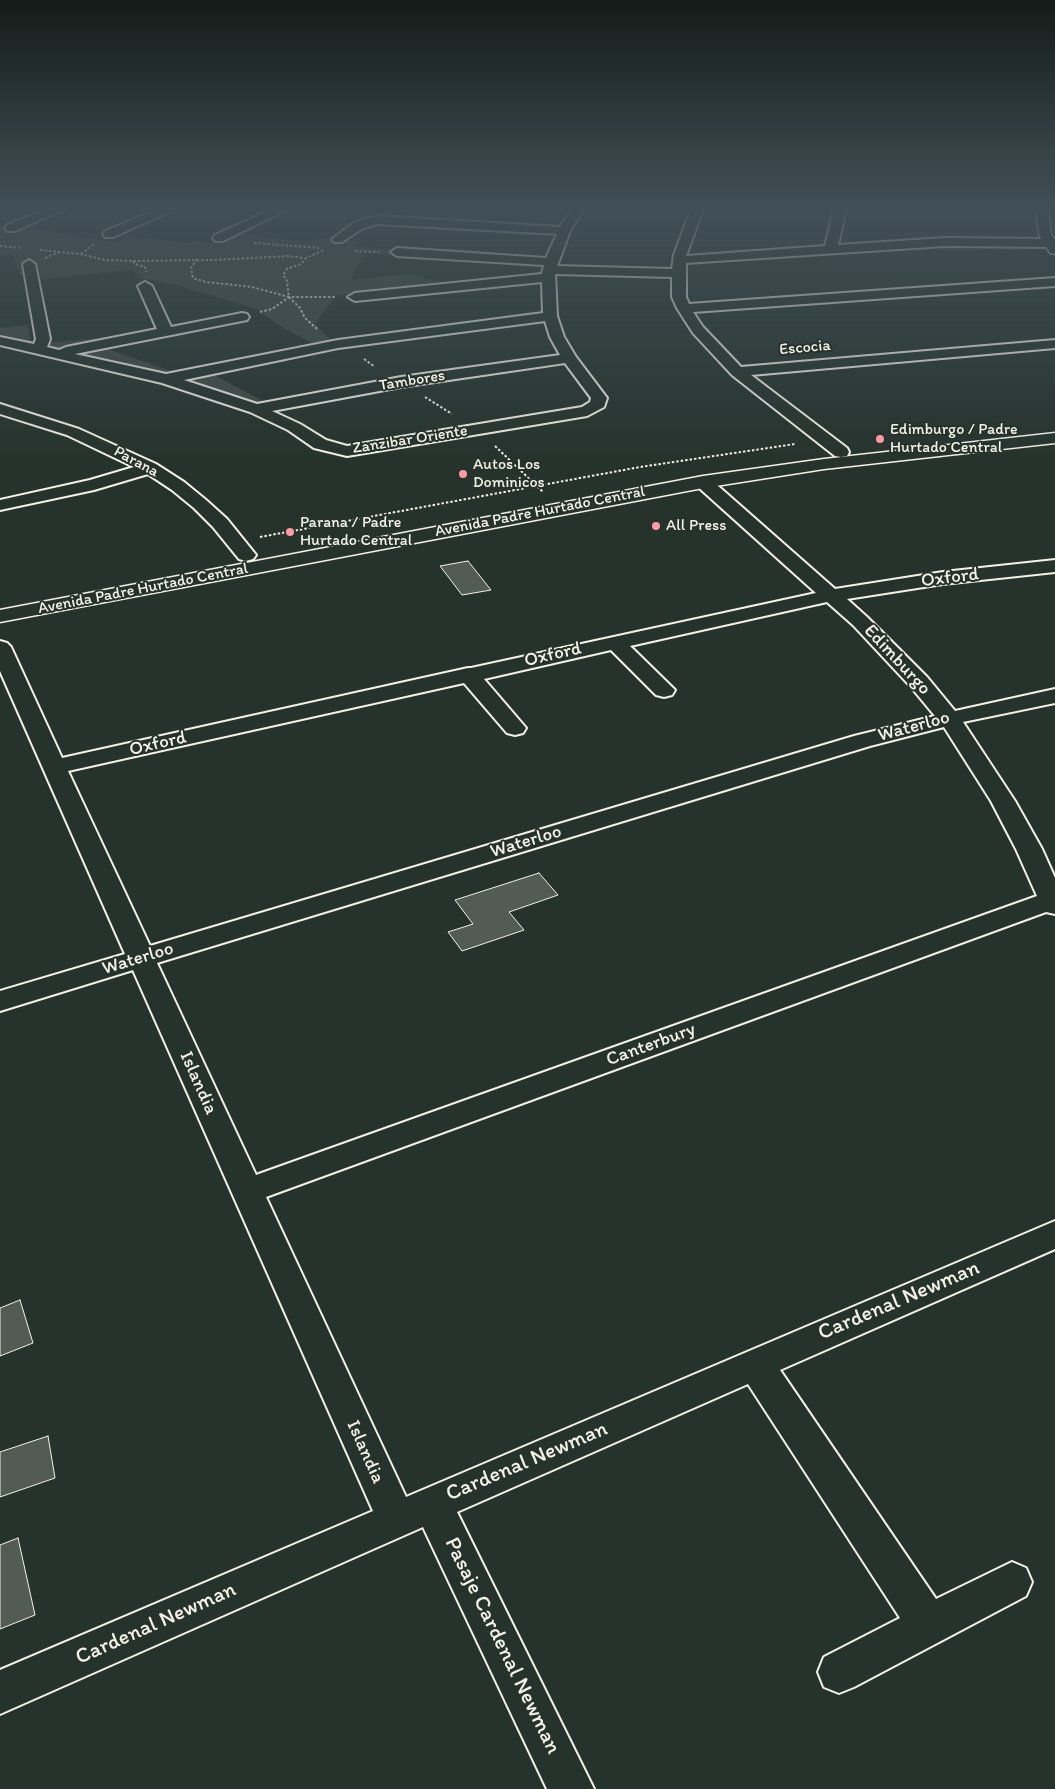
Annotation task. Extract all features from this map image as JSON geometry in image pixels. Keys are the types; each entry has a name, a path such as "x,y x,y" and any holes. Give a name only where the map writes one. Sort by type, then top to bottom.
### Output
{"main road":[{"name":"Avenida Padre Hurtado Central","path":"0,603 244,552 664,476 841,452 1055,428"},
{"name":"Avenida Padre Hurtado Central","path":"0,616 702,482 824,464 1055,438"}],"street":[{"path":"34,292 43,339 39,349"},
{"path":"148,292 165,330"},
{"path":"355,297 388,292"},
{"name":"Zanzibar Oriente","path":"0,341 166,379 256,409 294,427 320,444 334,449 360,450 587,411 598,404 599,398 569,358 557,337 550,316 550,292"},
{"path":"679,292 684,308 698,330 737,372 841,452"},
{"path":"684,308 905,292"},
{"path":"166,379 338,344 550,316"},
{"path":"57,353 165,330 242,317"},
{"name":"Escocia","path":"737,372 1055,344"},
{"name":"Tambores","path":"256,409 401,382 569,358"},
{"path":"0,422 8,411"},
{"name":"Parana","path":"8,411 91,440 150,468 178,486 200,504 220,523 244,552"},
{"path":"0,505 94,485 150,468"},
{"name":"Edimburgo","path":"702,482 832,595 888,649 950,718 1003,801 1054,902"},
{"name":"Oxford","path":"55,767 468,674 832,595 943,578 1055,566"},
{"path":"614,642 664,690"},
{"name":"Islandia","path":"0,647 247,1192 414,1511"},
{"path":"468,674 515,728"},
{"name":"Waterloo","path":"0,1001 862,741 950,718 1055,696"},
{"name":"Canterbury","path":"247,1192 1054,902"},
{"name":"Cardenal Newman","path":"0,1692 1055,1234"},
{"path":"754,1364 930,1626"},
{"name":"Pasaje Cardenal Newman","path":"414,1511 571,1789"},
{"path":"839,1672 1012,1582"}],"path":[{"path":"272,292 289,297 355,297"},
{"path":"288,292 289,297 315,328 338,344"},
{"path":"242,317 272,309 289,297"},
{"path":"244,552 262,546 257,538 691,458 826,441"}],"shaded area":[{"path":"201,292 361,292 335,296 315,324 331,340 314,344 283,328 255,308"},
{"path":"27,325 32,345 0,338 0,328"},
{"path":"141,334 55,351 48,348 47,343"},
{"path":"102,347 174,372 169,374 77,353"},
{"path":"210,373 267,403 260,404 186,378"},
{"path":"662,482 664,484 0,611 0,608"}],"building":[{"path":"468,561 491,590 462,595 440,566"},
{"path":"539,873 558,895 509,912 524,930 462,951 448,932 473,924 455,900"},
{"path":"20,1300 33,1343 0,1356 0,1308"},
{"path":"48,1436 55,1478 0,1497 0,1452"},
{"path":"18,1538 35,1615 0,1629 0,1545"}],"place":[{"name":"Edimburgo / Padre Hurtado Central","path":"880,439"},
{"name":"Autos Los Dominicos","path":"463,474"},
{"name":"All Press","path":"656,526"},
{"name":"Parana / Padre Hurtado Central","path":"290,532"}]}
